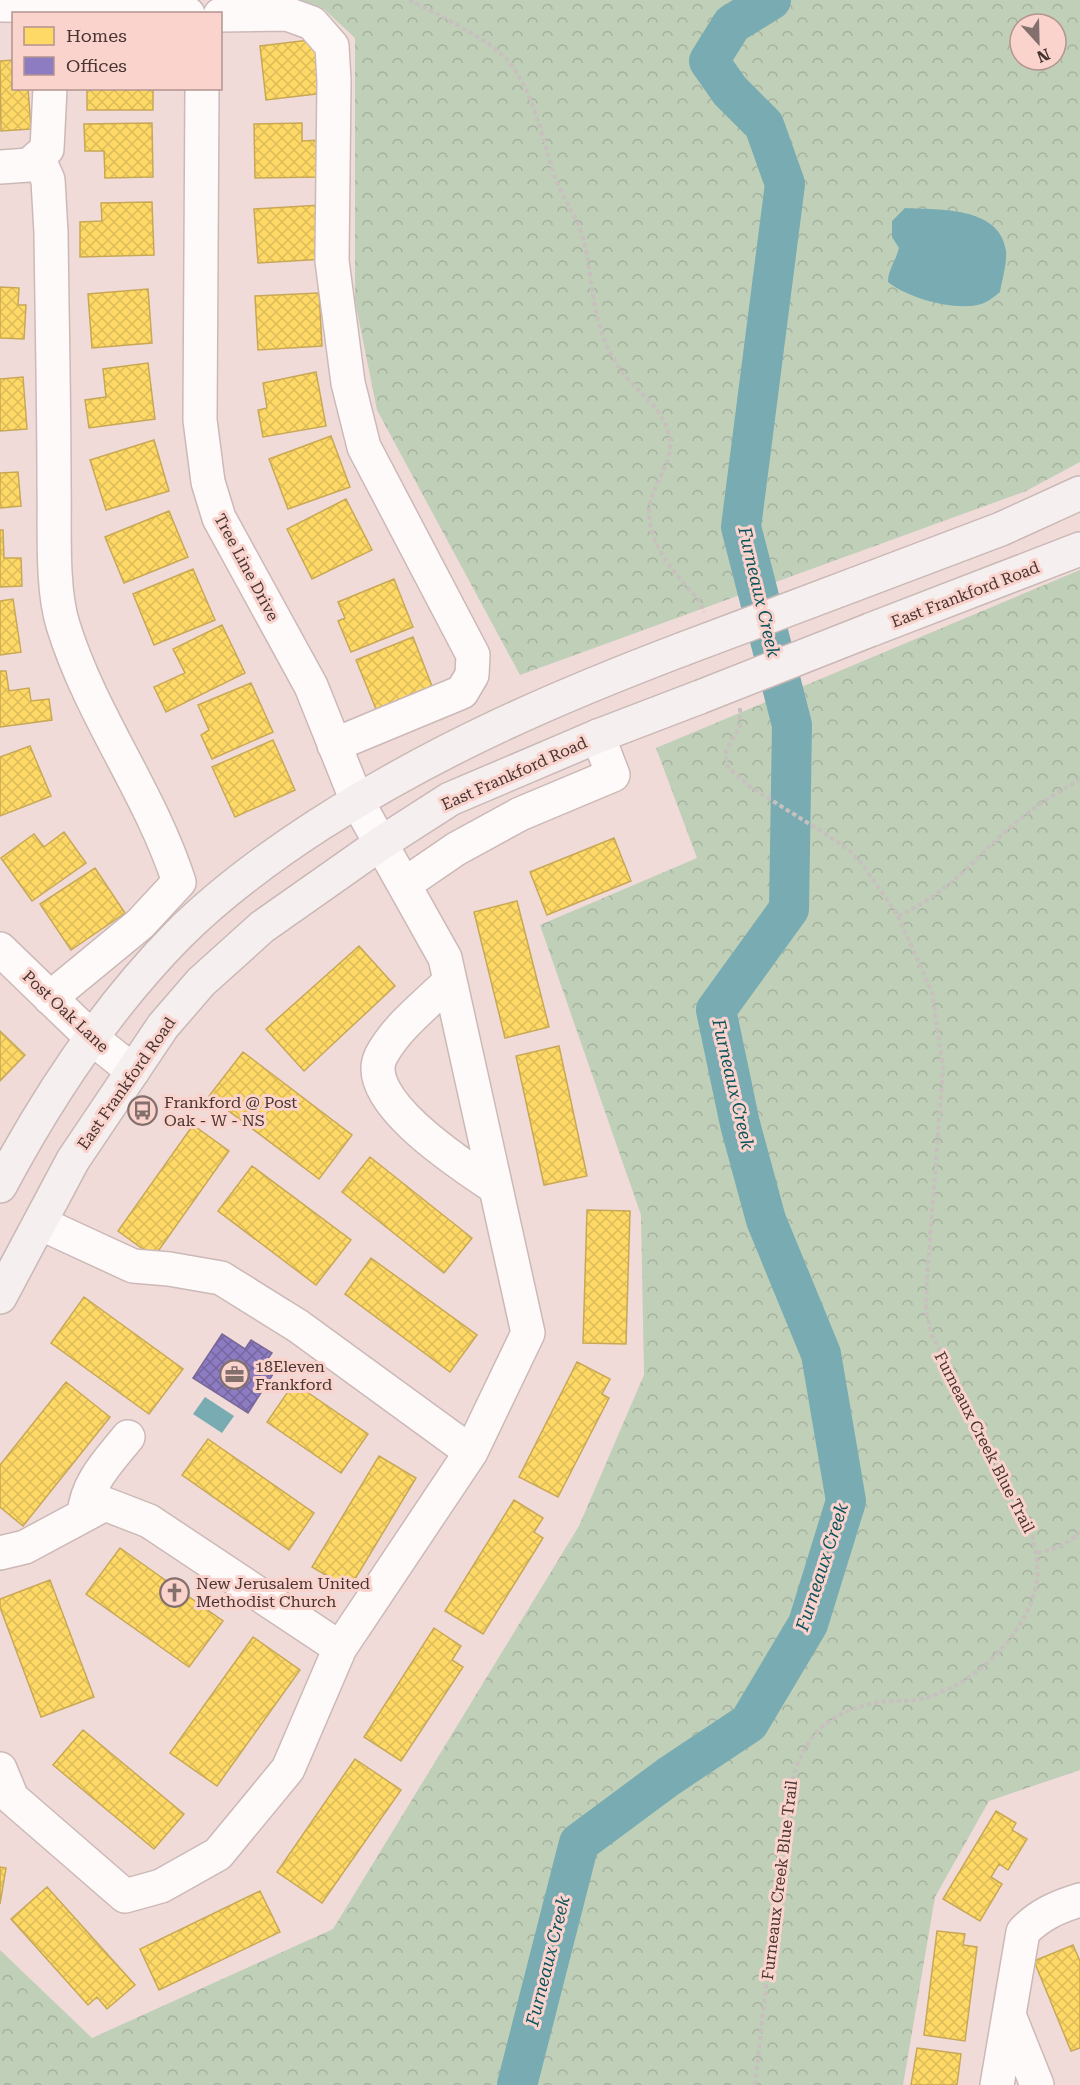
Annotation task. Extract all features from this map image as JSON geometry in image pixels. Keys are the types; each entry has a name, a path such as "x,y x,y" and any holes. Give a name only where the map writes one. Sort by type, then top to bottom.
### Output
{"main road":[{"path":"0,1186 36,1119 121,999 178,935 254,867 357,801 430,758 513,717 683,649 1001,529 1080,493"},
{"name":"East Frankford Road","path":"0,1297 42,1224 73,1160 163,1026 201,982 262,927 380,844 450,799 598,736 1080,549"}],"street":[{"path":"0,5 51,9 168,7 182,12"},
{"path":"222,15 287,14 312,23 332,46 334,81 332,261 348,383 364,447 473,656 472,675 462,692 334,745"},
{"path":"0,167 29,165 39,159 46,149 50,90"},
{"name":"Tree Line Drive","path":"0,1769 12,1798 125,1896 161,1886 218,1854 288,1770 340,1648 471,1452 528,1333 445,958 357,801 311,686 219,518 208,482 200,420 202,90"},
{"path":"39,159 48,180 51,234 55,564 62,624 95,705 150,806 167,845 179,882 140,924 50,998"},
{"path":"405,884 456,849 520,814 613,775 598,736"},
{"name":"Post Oak Lane","path":"0,949 93,1039 133,1071"},
{"path":"450,981 393,1038 380,1058 379,1082 397,1111 459,1163 496,1188"},
{"path":"42,1224 133,1266 169,1269 221,1278 298,1326 471,1452"},
{"path":"84,1514 85,1497 91,1485 128,1437"},
{"path":"0,1553 25,1547 105,1504 149,1521 340,1648"},
{"path":"997,2085 1023,1932 1034,1921 1053,1909 1080,1900"},
{"path":"1009,2014 1037,2085"}],"path":[{"path":"409,0 482,41 508,60 525,88 543,131 553,172 577,219 595,311 604,340 626,377 657,408 669,433 669,460 650,503 650,527 659,550 700,602 708,622"},
{"name":"Furneaux Creek Blue Trail","path":"740,705 740,726 726,751 727,766 749,786 849,850 863,865 898,916 932,992 943,1068 926,1310 931,1333 1031,1529 1037,1553 1036,1585 1028,1610 1017,1632 982,1666 951,1689 919,1700 889,1701 857,1707 830,1720 808,1744 794,1767 787,1800 754,2085"},
{"path":"898,916 926,903 957,880 1018,820 1041,802 1080,779"},
{"path":"1037,1553 1071,1542 1080,1532"}],"green space":[{"path":"259,0 1080,0 1080,462 1026,491 520,675 377,410 355,301 355,38 324,9"},
{"path":"1080,570 1080,1770 989,1801 935,1897 903,2085 0,2085 0,1950 92,2038 333,1929 579,1526 644,1375 641,1215 540,925 697,858 656,748"}],"water":[{"path":"905,208 966,213 992,226 1001,236 1006,251 1000,292 990,300 973,306 948,305 920,298 888,282 889,273 899,248 892,237 892,221"},
{"path":"205,1397 234,1416 222,1433 193,1414"}],"building: Homes":[{"path":"318,39 324,93 266,100 260,46"},
{"path":"12,60 12,90 28,90 31,129 1,131 0,61"},
{"path":"87,90 153,90 153,110 87,110"},
{"path":"152,123 153,177 105,178 104,151 85,151 84,124"},
{"path":"302,123 302,141 321,140 322,177 255,178 254,124"},
{"path":"152,202 154,255 80,257 80,222 102,221 101,203"},
{"path":"322,205 325,259 258,263 254,209"},
{"path":"0,287 19,288 18,305 26,305 24,339 0,338"},
{"path":"148,289 152,343 92,348 88,294"},
{"path":"319,293 322,346 258,350 255,296"},
{"path":"148,363 155,419 89,428 85,400 106,397 103,369"},
{"path":"316,372 326,426 263,437 258,410 267,408 263,383"},
{"path":"23,377 27,429 0,431 0,379"},
{"path":"331,436 350,487 288,509 269,459"},
{"path":"154,440 169,491 106,510 90,460"},
{"path":"18,472 21,506 0,508 0,473"},
{"path":"346,499 372,550 312,579 287,529"},
{"path":"169,511 188,557 124,583 105,537"},
{"path":"0,530 3,530 4,558 21,558 22,586 0,587"},
{"path":"193,569 215,620 154,645 133,594"},
{"path":"394,579 413,627 351,652 338,621 345,618 338,602"},
{"path":"13,599 21,652 0,655 0,601"},
{"path":"222,625 245,673 166,712 154,687 185,673 173,649"},
{"path":"413,637 432,686 376,709 356,660"},
{"path":"0,671 6,671 9,691 29,688 31,701 49,699 52,720 0,727"},
{"path":"251,683 273,732 212,759 201,735 209,730 198,705"},
{"path":"273,740 295,790 235,817 212,767"},
{"path":"30,746 51,796 0,816 0,757"},
{"path":"64,832 86,863 32,901 1,858 34,834 44,847"},
{"path":"614,838 631,881 547,915 530,872"},
{"path":"95,868 125,913 71,950 40,904"},
{"path":"517,901 549,1027 505,1038 474,912"},
{"path":"359,946 395,986 304,1071 266,1029"},
{"path":"0,1031 25,1055 0,1081"},
{"path":"559,1046 587,1176 544,1185 516,1056"},
{"path":"243,1052 352,1135 319,1179 209,1096"},
{"path":"193,1125 229,1151 154,1257 118,1231"},
{"path":"370,1157 472,1238 444,1273 342,1192"},
{"path":"252,1166 351,1240 316,1285 218,1211"},
{"path":"587,1210 630,1211 626,1344 583,1343"},
{"path":"371,1258 477,1335 450,1372 345,1294"},
{"path":"84,1297 183,1369 149,1414 51,1343"},
{"path":"577,1362 610,1379 602,1394 609,1398 558,1497 519,1477"},
{"path":"66,1382 110,1417 23,1526 0,1507 0,1465"},
{"path":"294,1383 368,1434 341,1473 267,1422"},
{"path":"208,1439 314,1513 289,1550 182,1475"},
{"path":"379,1456 416,1478 349,1589 312,1567"},
{"path":"514,1500 543,1518 534,1532 543,1538 483,1634 445,1611"},
{"path":"120,1548 223,1621 189,1667 86,1594"},
{"path":"50,1580 94,1697 41,1717 0,1607 0,1599"},
{"path":"434,1628 461,1646 452,1660 463,1667 401,1761 364,1737"},
{"path":"253,1637 300,1670 217,1786 170,1753"},
{"path":"83,1730 184,1814 154,1849 53,1765"},
{"path":"355,1759 401,1790 322,1903 277,1872"},
{"path":"996,1811 1016,1823 1012,1830 1027,1839 1008,1870 999,1864 991,1877 1002,1884 980,1921 943,1899"},
{"path":"0,1867 6,1868 0,1904"},
{"path":"47,1887 135,1985 107,2009 97,1997 88,2005 11,1919"},
{"path":"260,1891 280,1932 159,1990 140,1949"},
{"path":"937,1931 965,1934 963,1945 977,1947 965,2041 924,2035"},
{"path":"1073,1945 1080,1961 1080,2048 1071,2051 1034,1961"},
{"path":"917,2048 961,2054 957,2085 911,2085"}],"building: Offices":[{"name":"18Eleven Frankford","path":"222,1334 245,1349 251,1340 272,1353 264,1364 275,1371 248,1413 193,1378"}],"waterway":[{"name":"Furneaux Creek","path":"517,2085 579,1843 668,1777 749,1723 808,1624 846,1501 821,1354 766,1220 740,1124 716,1010 789,909 792,725 741,527 785,184 764,125 730,91 709,61 732,24 771,0"}],"place":[{"name":"Frankford @ Post Oak - W - NS","path":"143,1111"},
{"name":"18Eleven Frankford","path":"234,1375"},
{"name":"New Jerusalem United Methodist Church","path":"175,1592"}]}
